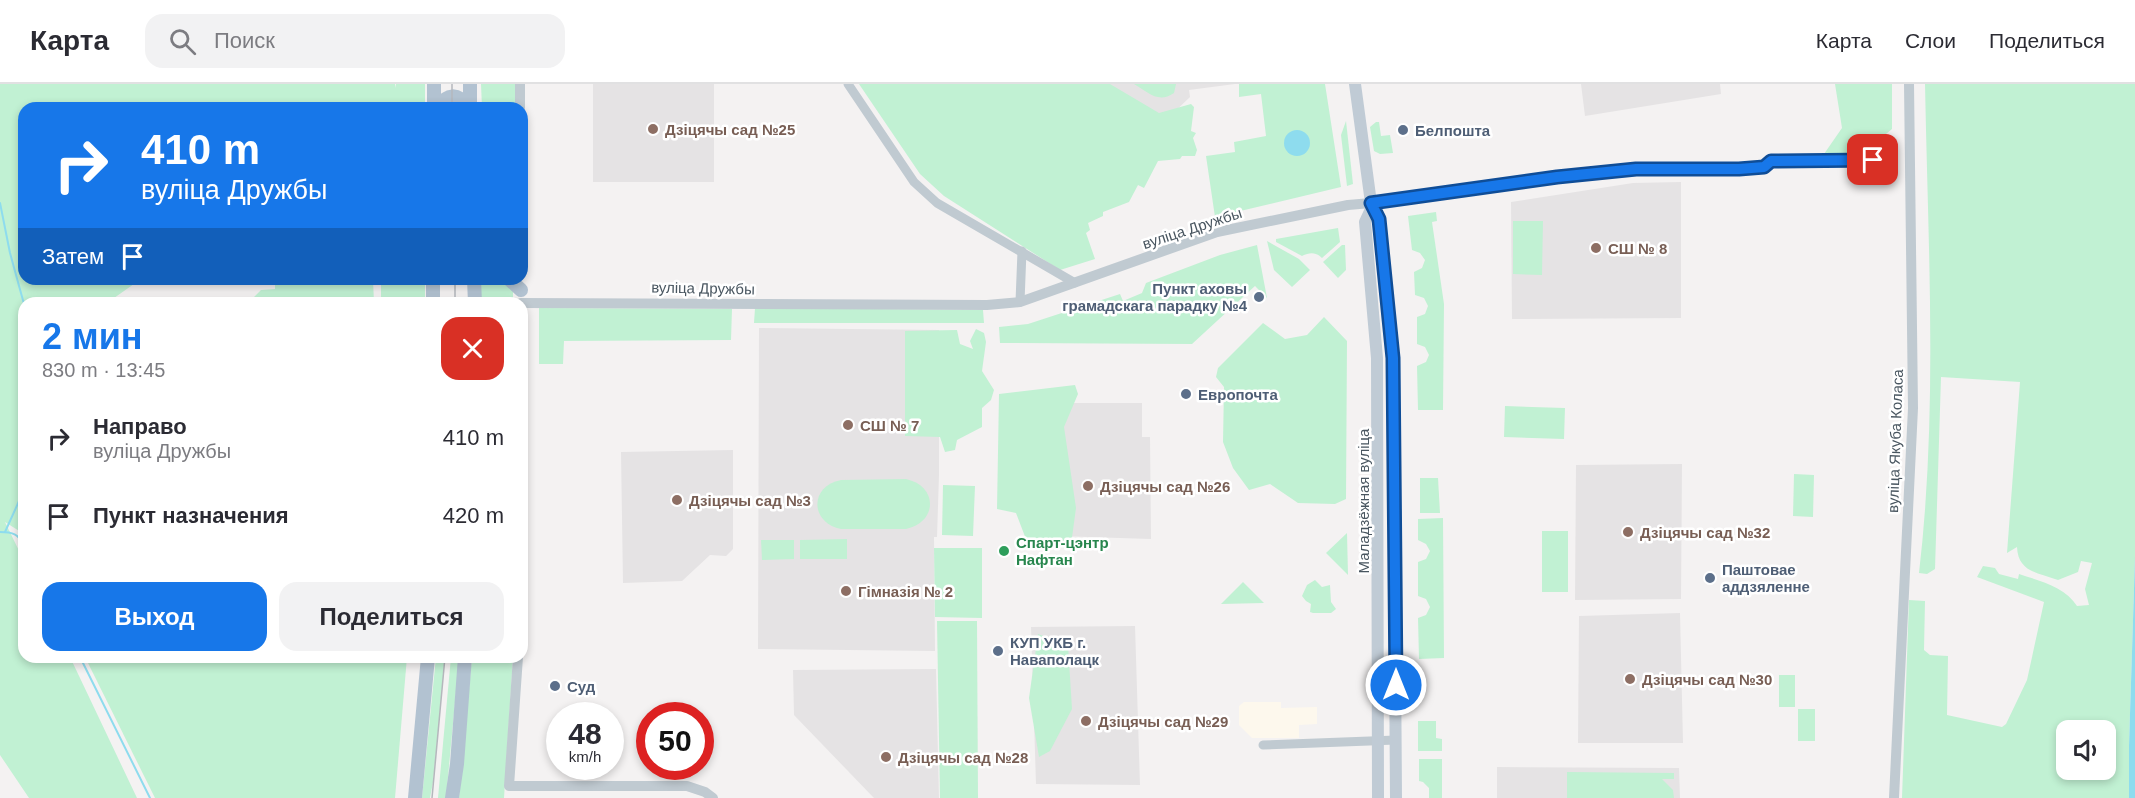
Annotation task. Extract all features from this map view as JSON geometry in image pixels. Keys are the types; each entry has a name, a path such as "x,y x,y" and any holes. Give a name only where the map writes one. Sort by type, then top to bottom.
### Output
{"main road":[{"path":"434,84 434,102"},
{"path":"470,84 470,102"},
{"name":"Маладзёжная вуліца","path":"1355,84 1372,205 1379,219 1393,358 1396,798"},
{"path":"441,102 452,96 465,102"},
{"name":"Маладзёжная вуліца","path":"1372,205 1365,222 1377,358 1378,798"},
{"path":"415,798 427,663"},
{"path":"452,798 457,764 465,663"}],"street":[{"path":"520,84 520,102"},
{"path":"848,84 914,182 937,203 1075,283"},
{"name":"вуліца Якуба Коласа","path":"1894,798 1913,408 1909,84"},
{"name":"вуліца Дружбы","path":"521,294 987,305 1020,302 1217,232 1348,205 1372,205 1557,177 1636,169 1739,169 1764,167 1771,161 1873,160"},
{"path":"1020,302 1022,251"},
{"path":"518,663 509,786 687,786 705,792 713,798"},
{"path":"1263,746 1396,740"}],"shaded area":[{"name":"Дзіцячы сад №25","path":"593,84 714,84 714,182 593,182"},
{"path":"1093,84 1235,84 1189,90 1190,97 1170,116 1167,123"},
{"path":"1581,84 1720,84 1721,94 1585,116"},
{"name":"СШ № 8","path":"1681,182 1681,318 1512,319 1511,202 1633,183"},
{"name":"СШ № 7","path":"759,328 939,330 939,475 937,537 934,537 935,651 758,649"},
{"name":"Дзіцячы сад №26","path":"1023,403 1142,403 1142,437 1150,437 1151,539 1026,535"},
{"name":"Дзіцячы сад №3","path":"733,450 733,549 726,556 710,555 682,581 623,583 621,452"},
{"name":"Дзіцячы сад №32","path":"1682,464 1681,599 1575,600 1576,465"},
{"name":"Дзіцячы сад №30","path":"1680,613 1683,743 1578,743 1579,616"},
{"name":"Дзіцячы сад №29","path":"1135,626 1140,785 1036,784 1031,627"},
{"name":"Дзіцячы сад №28","path":"936,669 939,798 874,798 794,715 793,670"},
{"path":"1244,702 1281,702 1281,708 1317,707 1317,724 1299,725 1299,738 1252,738 1239,725 1239,706"},
{"path":"1497,767 1679,768 1680,798 1497,798"}],"green space":[{"path":"0,84 395,84 395,88 396,84 425,84 425,102 18,102 18,285 132,285 116,297 18,297 18,530 5,522 18,549 18,663 73,663 137,798 29,798 0,755"},
{"path":"481,84 515,84 515,102 482,102"},
{"path":"859,84 1110,84 1159,113 1191,104 1194,107 1191,131 1196,133 1193,138 1197,150 1195,156 1158,161 1144,188 1138,185 1129,202 1103,212 1103,216 1088,223 1090,230 1086,233 1095,259 1060,270 944,196 920,174"},
{"path":"1134,84 1176,84 1174,93 1158,97"},
{"path":"1239,84 1325,84 1341,187 1215,217 1206,156 1235,152 1234,142 1266,136 1261,94 1239,97"},
{"path":"1835,84 1892,84 1892,129 1869,148 1869,154 1824,154 1842,128"},
{"path":"1925,84 2135,84 2135,557 2129,798 1902,798 1909,600 1925,601 1924,650 1930,655 1948,656 1947,715 2002,727 2006,724 2027,680 2044,602 1977,577 1983,566 1995,568 1999,574 2018,579 2019,574 2059,589 2077,606 2089,605 2085,589 2092,563 2081,561 2078,572 2058,580 2025,567 2018,555 2017,547 2007,553 2020,382 1941,377 1935,569 1927,574 1919,573 1925,512 1930,390"},
{"path":"1346,121 1353,184 1347,186 1341,135"},
{"path":"1379,122 1381,136 1390,135 1393,153 1380,154 1374,151 1370,127"},
{"path":"1436,212 1437,221 1432,222 1444,304 1443,410 1418,410 1417,366 1426,362 1429,355 1425,347 1417,344 1417,317 1425,314 1428,306 1424,298 1415,295 1414,272 1422,268 1425,260 1420,253 1412,250 1408,216"},
{"path":"1513,221 1543,221 1542,275 1513,274"},
{"path":"1338,228 1340,242 1322,258 1313,253 1302,256 1276,242 1276,239"},
{"path":"1267,241 1299,259 1310,270 1292,287 1274,270"},
{"path":"1257,245 1267,298 1255,286 1192,344 1000,343 999,327 1028,324 1120,294 1123,301 1142,293 1146,283 1220,255"},
{"path":"1342,245 1345,245 1346,270 1338,278 1323,262"},
{"path":"275,285 373,285 374,297 254,297 261,290 275,289"},
{"path":"381,285 425,285 425,297 381,297"},
{"path":"479,285 508,285 513,290 513,297 480,297"},
{"path":"539,308 732,309 731,340 564,341 563,364 539,364"},
{"path":"755,308 983,310 984,323 754,323"},
{"path":"1324,317 1347,341 1346,499 1335,504 1298,503 1270,484 1249,490 1233,468 1223,442 1224,387 1216,377 1218,368 1263,323 1285,339 1307,335"},
{"path":"976,329 984,333 986,342 982,371 994,390 991,400 982,408 982,427 957,440 955,450 945,452 940,437 905,436 905,331 957,330 960,344 973,349 970,341"},
{"path":"1075,385 1078,394 1064,427 1076,508 1071,545 1029,547 1016,513 997,509 999,394"},
{"path":"1505,406 1565,408 1564,439 1504,437"},
{"path":"1794,474 1814,475 1813,517 1793,516"},
{"path":"1420,478 1438,478 1440,513 1420,513"},
{"path":"906,479 924,489 930,504 924,519 906,529 841,529 823,520 819,512 817,505 823,489 841,480"},
{"path":"943,485 975,486 973,536 942,535"},
{"path":"1443,518 1444,658 1419,659 1418,618 1426,615 1430,607 1426,599 1418,596 1418,562 1426,559 1430,551 1426,544 1418,540 1418,519"},
{"path":"1542,531 1568,531 1568,592 1542,592"},
{"path":"1347,533 1348,575 1326,553"},
{"path":"847,539 847,559 800,559 800,540"},
{"path":"761,540 794,540 794,559 762,560"},
{"path":"934,548 982,548 982,618 935,617"},
{"path":"1315,580 1322,587 1330,585 1331,602 1336,609 1331,613 1310,612 1311,604 1302,596 1307,585"},
{"path":"1243,582 1264,603 1221,604"},
{"path":"937,621 977,621 978,798 940,798"},
{"path":"1038,634 1068,645 1072,709 1050,751 1039,757 1029,698"},
{"path":"88,663 406,663 395,798 155,798"},
{"path":"435,663 444,663 433,782 430,798 422,798"},
{"path":"450,663 458,663 446,798 438,798"},
{"path":"471,663 513,663 504,798 459,798"},
{"path":"1779,675 1795,675 1795,707 1779,707"},
{"path":"1798,709 1815,709 1815,741 1798,741"},
{"path":"1418,721 1436,721 1436,738 1442,739 1442,751 1418,751"},
{"path":"1419,759 1442,759 1442,798 1429,798 1429,788 1419,781"},
{"path":"1567,772 1674,773 1674,779 1662,779 1673,790 1674,798 1567,798"}],"water":[{"path":"1297,130 1306,134 1310,143 1306,152 1297,156 1288,152 1284,143 1288,134"},
{"path":"2135,557 2135,798 2129,798 2129,745"}],"waterway":[{"path":"0,203 18,282"},
{"path":"19,285 22,297"},
{"path":"5,532 18,503"},
{"path":"0,532 8,532 18,536"},
{"path":"83,663 150,798"}],"tram line":[{"path":"452,84 452,102"},
{"path":"455,285 455,297"},
{"path":"432,798 444,663"}],"place":[{"name":"Дзіцячы сад №25","path":"653,129"},
{"name":"Белпошта","path":"1403,130"},
{"name":"СШ № 8","path":"1596,248"},
{"name":"Пункт аховы грамадскага парадку №4","path":"1259,297"},
{"name":"Европочта","path":"1186,394"},
{"name":"СШ № 7","path":"848,425"},
{"name":"Дзіцячы сад №26","path":"1088,486"},
{"name":"Дзіцячы сад №3","path":"677,500"},
{"name":"Дзіцячы сад №32","path":"1628,532"},
{"name":"Спарт-цэнтр Нафтан","path":"1004,551"},
{"name":"Паштовае аддзяленне","path":"1710,578"},
{"name":"Гімназія № 2","path":"846,591"},
{"name":"КУП УКБ г. Наваполацк","path":"998,651"},
{"name":"Дзіцячы сад №30","path":"1630,679"},
{"name":"Суд","path":"555,686"},
{"name":"Дзіцячы сад №29","path":"1086,721"},
{"name":"Дзіцячы сад №28","path":"886,757"}],"route":[{"path":"1396,685 1393,358 1379,219 1371,203 1557,177 1636,169 1739,169 1764,167 1771,161 1873,160"}]}
